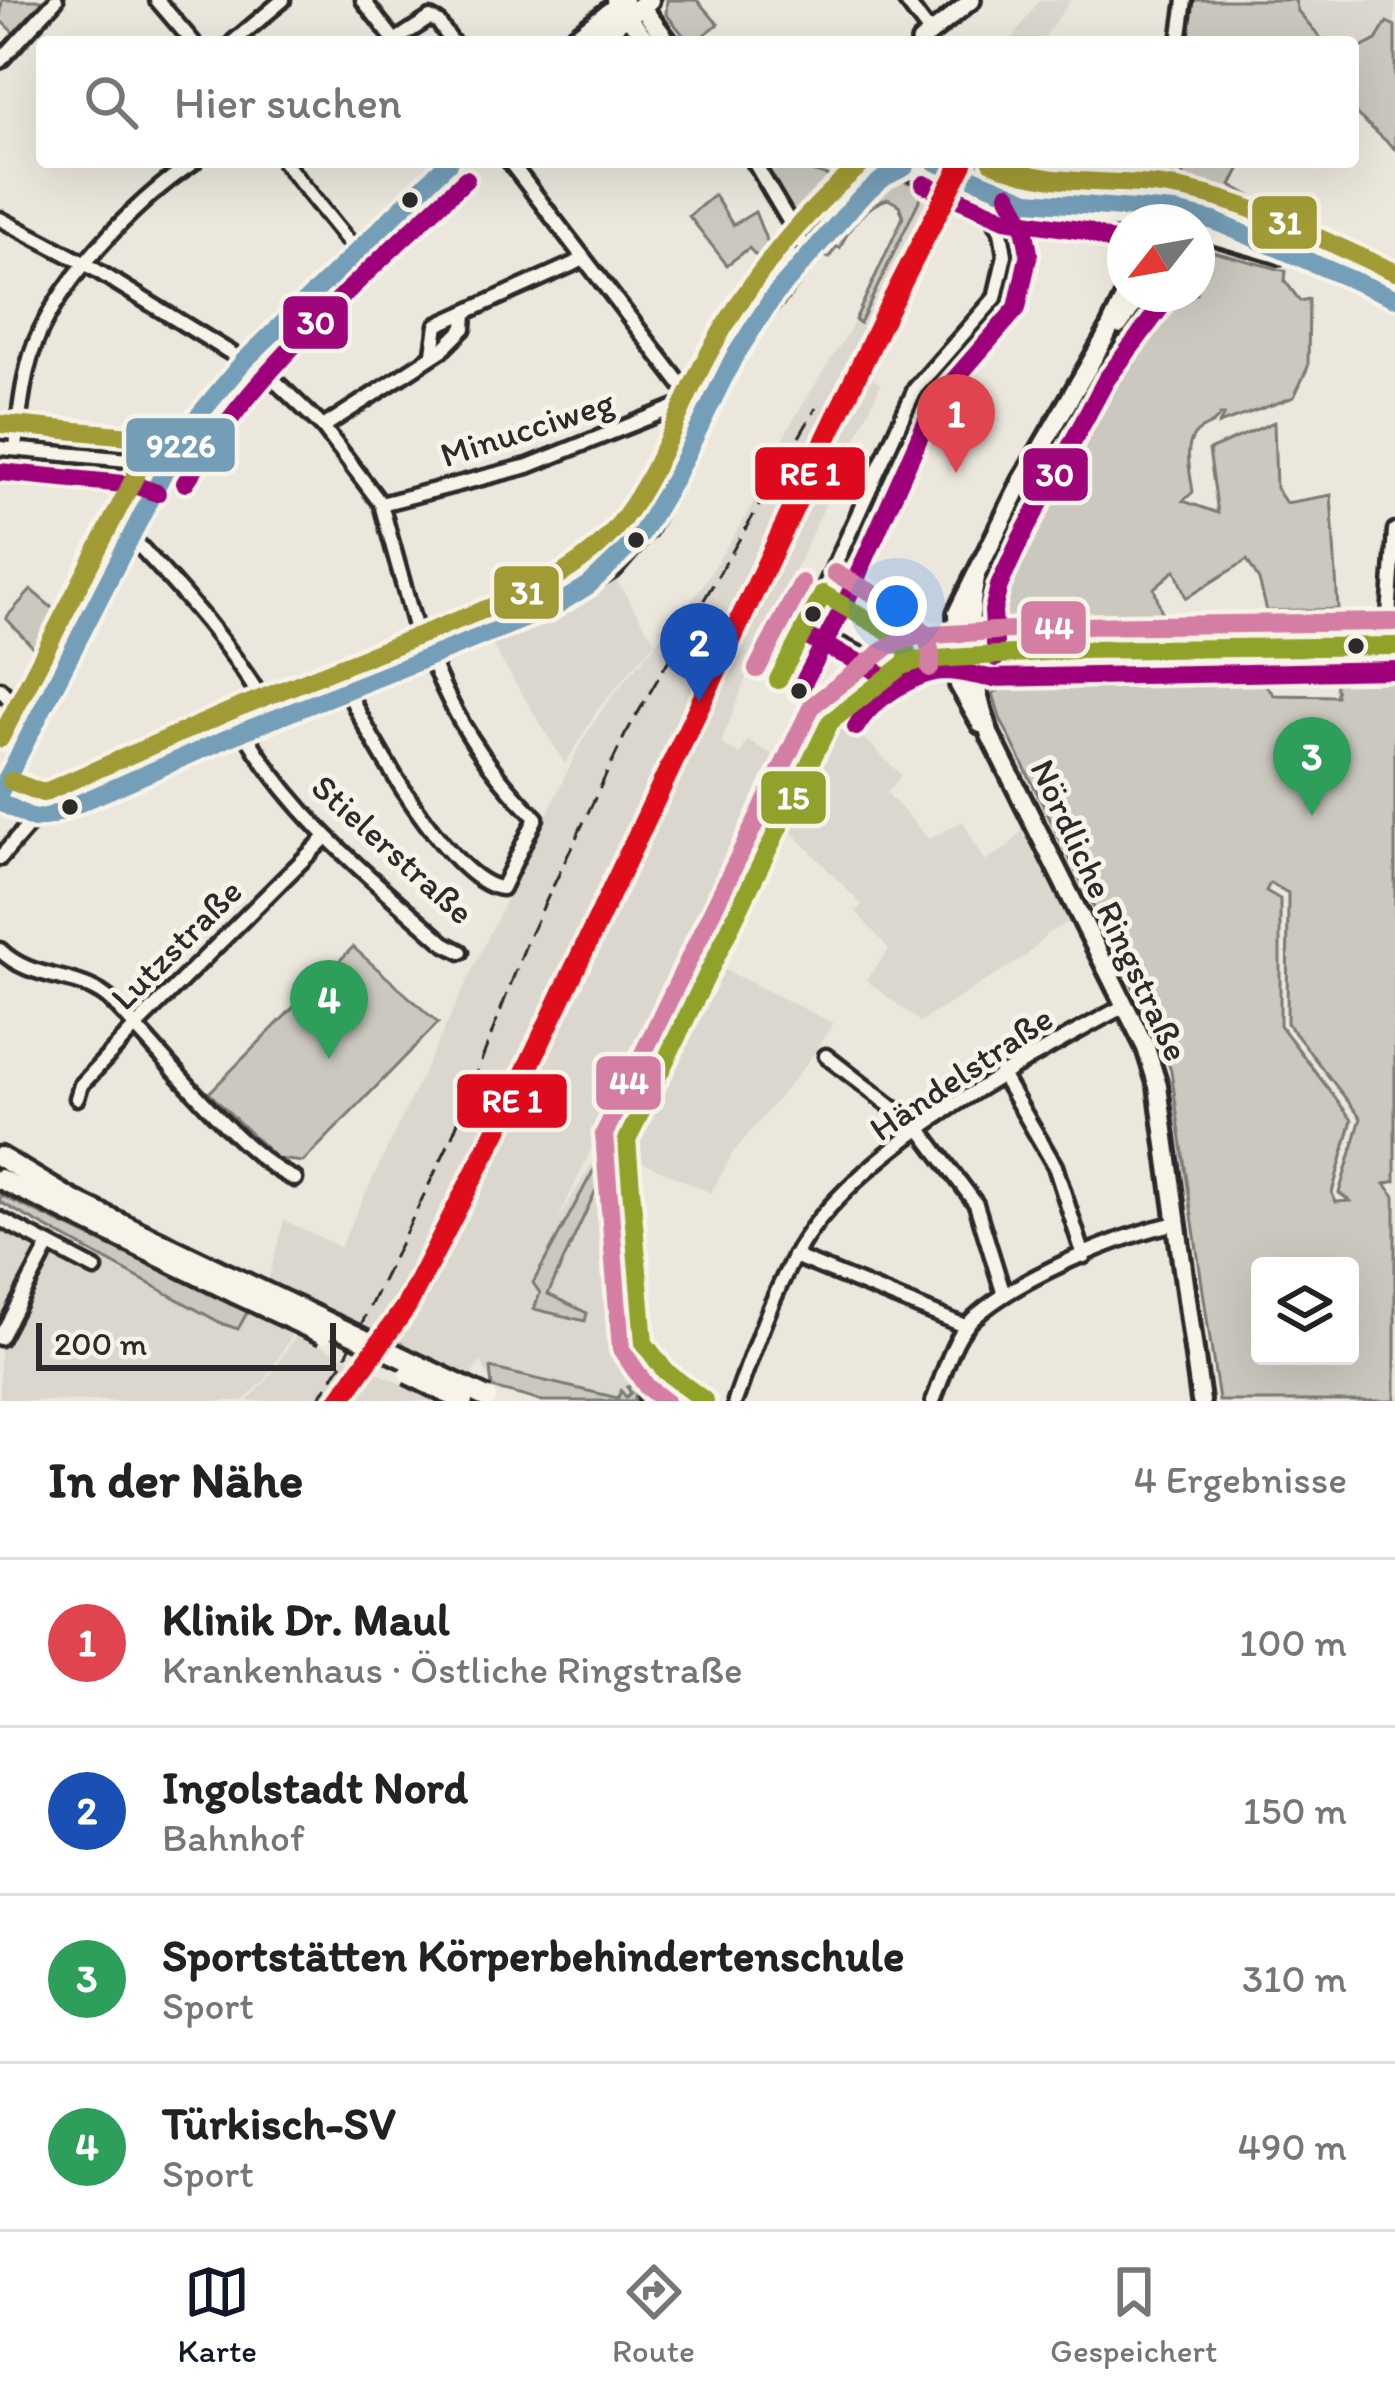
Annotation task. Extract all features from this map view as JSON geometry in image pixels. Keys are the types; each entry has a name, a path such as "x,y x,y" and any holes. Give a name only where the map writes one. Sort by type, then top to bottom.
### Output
{"main road":[{"path":"579,36 630,4"},
{"path":"600,36 630,4"},
{"path":"630,4 645,36"},
{"path":"630,4 662,36"},
{"path":"0,792 165,470 200,414 244,361 442,168"},
{"path":"907,168 987,205 1020,214 1090,212"},
{"path":"947,168 1028,201 1107,216"},
{"path":"1090,212 1107,232"},
{"path":"969,654 957,613 1022,481 1117,312"},
{"path":"1105,338 1129,312"},
{"name":"Nördliche Ringstraße","path":"969,654 990,735 1126,1005 1158,1086 1202,1401"},
{"path":"0,1157 72,1200 463,1401"},
{"path":"0,1169 72,1200"},
{"path":"0,1180 490,1400"}],"street":[{"path":"0,62 56,0"},
{"path":"157,0 188,36"},
{"path":"240,36 283,0"},
{"path":"363,0 390,36"},
{"path":"905,0 924,36"},
{"path":"926,36 972,0"},
{"path":"1181,36 1185,0"},
{"path":"402,36 430,18 448,36"},
{"path":"0,37 13,47"},
{"path":"16,448 32,351 59,300 136,211 187,168"},
{"path":"289,168 356,252"},
{"path":"514,168 690,401 706,410"},
{"path":"757,168 808,255"},
{"path":"829,229 855,168"},
{"path":"849,208 872,168"},
{"path":"0,858 34,819 71,808 244,731 552,608 614,568 656,517 706,410 754,324 849,208 884,176 903,168"},
{"path":"1155,204 1164,168"},
{"path":"987,205 1001,232 1005,255 995,298 915,389 813,613 904,658 1391,646 1395,530"},
{"path":"1090,212 1107,214"},
{"path":"0,219 86,264 274,380 323,428 381,504 427,657 448,704 509,792 536,818 502,888 491,886 464,862 412,804 375,746 347,689"},
{"path":"1215,226 1238,229 1299,260 1395,298"},
{"path":"1215,237 1299,260"},
{"path":"433,353 435,327 582,260"},
{"path":"323,428 442,350 464,328 465,313"},
{"name":"Minucciweg","path":"381,504 528,466 690,401"},
{"path":"0,448 140,461 165,470"},
{"path":"131,537 207,620 248,673 273,719"},
{"path":"823,594 894,635 904,658"},
{"path":"645,1401 627,1140 835,716 904,658"},
{"path":"0,689 36,728"},
{"name":"Stielerstraße","path":"244,731 277,782 326,837 444,943 461,952"},
{"path":"0,802 34,819"},
{"name":"Lutzstraße","path":"77,1099 82,1085 135,1027 326,837"},
{"path":"0,950 33,972 100,993 252,1148 281,1174 295,1179"},
{"name":"Händelstraße","path":"734,1398 794,1256 836,1202 920,1130 1001,1073 1126,1005"},
{"path":"826,1056 920,1130 976,1204 1004,1294"},
{"path":"1001,1073 1055,1166 1084,1256"},
{"path":"0,1219 95,1270"},
{"path":"932,1401 965,1327 1004,1294 1084,1256 1178,1223"},
{"path":"0,1338 49,1246"},
{"path":"794,1256 965,1327"},
{"path":"644,1343 659,1401"},
{"path":"644,1343 664,1371 705,1401"}],"shaded area":[{"path":"2,0 49,0 16,35 0,20"},
{"path":"667,0 697,0 718,24 703,36 684,36 666,14"},
{"path":"1039,0 1071,0 1045,36 1014,36"},
{"path":"1191,0 1295,0 1319,36 1186,36"},
{"path":"1295,0 1395,0 1395,94 1359,66 1359,36 1316,35"},
{"path":"1387,22 1395,26 1395,149 1359,116 1359,49 1376,40"},
{"path":"763,168 801,168 839,179 832,203 805,242"},
{"path":"935,168 966,168 863,373 881,384 749,670 721,743 740,755 747,741 776,756 558,1220 609,1135 617,1134 636,1328 636,1401 527,1397 488,1376 481,1361 470,1377 312,1301 266,1379 243,1401 0,1401 0,1225 87,1270 95,1254 237,1329 269,1277 284,1220 340,1247 581,743 606,704 699,591 748,513 790,425 855,321 859,323"},
{"path":"970,168 989,168 1030,184 1113,194 1125,185 1136,198 1052,195"},
{"path":"1178,168 1240,168 1231,185 1305,226 1295,242 1198,194"},
{"path":"901,181 926,186 860,323 855,320 903,217 899,205 888,199 873,206 853,225 840,248 829,258 824,256 876,194"},
{"path":"714,195 733,225 755,212 771,252 760,260 749,248 727,265 689,216"},
{"path":"1215,252 1286,271 1285,281 1300,301 1309,299 1308,367 1294,397 1219,424 1224,415 1220,415 1197,432 1189,452 1193,492 1183,501 1218,513 1209,450 1274,422 1276,488 1286,503 1331,495 1338,609 1267,611 1259,580 1247,560 1186,598 1175,570 1154,588 1166,626 1012,631 993,623 989,613 996,577 1081,416 1154,312 1215,312"},
{"path":"617,581 655,642 598,709 565,764 491,643 559,619"},
{"path":"31,590 63,617 41,656 6,618"},
{"path":"1255,659 1263,661 1262,681 1274,695 1337,696 1333,663 1395,666 1395,1181 1385,1184 1395,1196 1395,1401 1219,1401 1171,1071 1000,718 993,693 1002,689 1001,669","holes":["1270,883 1288,893 1287,1023 1361,1118 1339,1193 1350,1201 1336,1202 1332,1193 1352,1120 1280,1025 1280,899 1266,891"]},
{"path":"846,720 901,775 887,793 929,839 963,821 984,861 1007,848 1022,831 1070,922 1048,933 1026,956 920,1022 866,980 889,949 855,911 862,905 790,830"},
{"path":"353,947 438,1023 303,1162 277,1159 209,1093"},
{"path":"717,966 833,1023 809,1061 733,1153 711,1193 636,1159 637,1144"},
{"path":"614,1132 620,1153 613,1153 548,1294 587,1313 585,1321 534,1309 540,1293 533,1283"},
{"path":"0,1195 248,1311 238,1329 223,1324 0,1202"},
{"path":"297,1334 437,1401 247,1401"},
{"path":"634,1351 638,1385 634,1401 542,1401 492,1388 490,1368 618,1398 621,1391 626,1397 631,1393 627,1387 634,1385"}],"railway":[{"path":"317,1401 343,1362 452,1137 528,939 625,735 816,408"}],"transit line":[{"name":"9226","path":"0,792 165,470 200,414 244,361 443,168"},
{"name":"31","path":"11,781 43,793 235,709 541,587 580,562 635,502 696,377 741,300 798,226 858,168"},
{"name":"9226","path":"0,802 34,819 50,816 244,731 552,608 589,585 640,536 673,481 733,359 773,297 859,199 903,168"},
{"name":"9226","path":"949,168 1028,201 1175,212 1214,221 1395,298"},
{"path":"339,1401 407,1305 510,1105 886,313 960,168"},
{"name":"31","path":"1007,168 1039,177 1162,186 1213,197 1395,272"},
{"name":"30","path":"185,483 280,360 466,179"},
{"name":"30","path":"924,184 1005,219 1086,231 1107,239"},
{"name":"30","path":"799,691 845,604 935,402 1017,308 1029,253 1023,222 1008,194"},
{"name":"30","path":"996,658 993,611 1021,538 1106,380 1157,312"},
{"name":"31","path":"2,424 141,437 173,447"},
{"name":"31","path":"0,739 144,459"},
{"name":"30","path":"0,472 134,485 157,493"},
{"name":"44","path":"835,573 914,621 930,650 930,668"},
{"name":"44","path":"757,669 802,583"},
{"name":"15","path":"823,594 894,635 908,653 906,663"},
{"name":"15","path":"778,680 823,594"},
{"name":"44","path":"665,1401 647,1387 621,1349 604,1134 812,706 889,646 917,636 1075,626 1395,622"},
{"name":"30","path":"803,635 892,683"},
{"name":"15","path":"705,1401 665,1371 644,1343 627,1140 830,722 902,666 921,660 1075,650 1395,646"},
{"name":"30","path":"856,727 894,690 944,671 991,678 1395,670"}],"place":[{"name":"Klinik Dr. Maul","path":"956,473"},
{"name":"Ingolstadt Nord","path":"699,702"},
{"name":"Sportstätten Körperbehindertenschule","path":"1312,816"},
{"name":"Türkisch-SV","path":"329,1059"}]}
